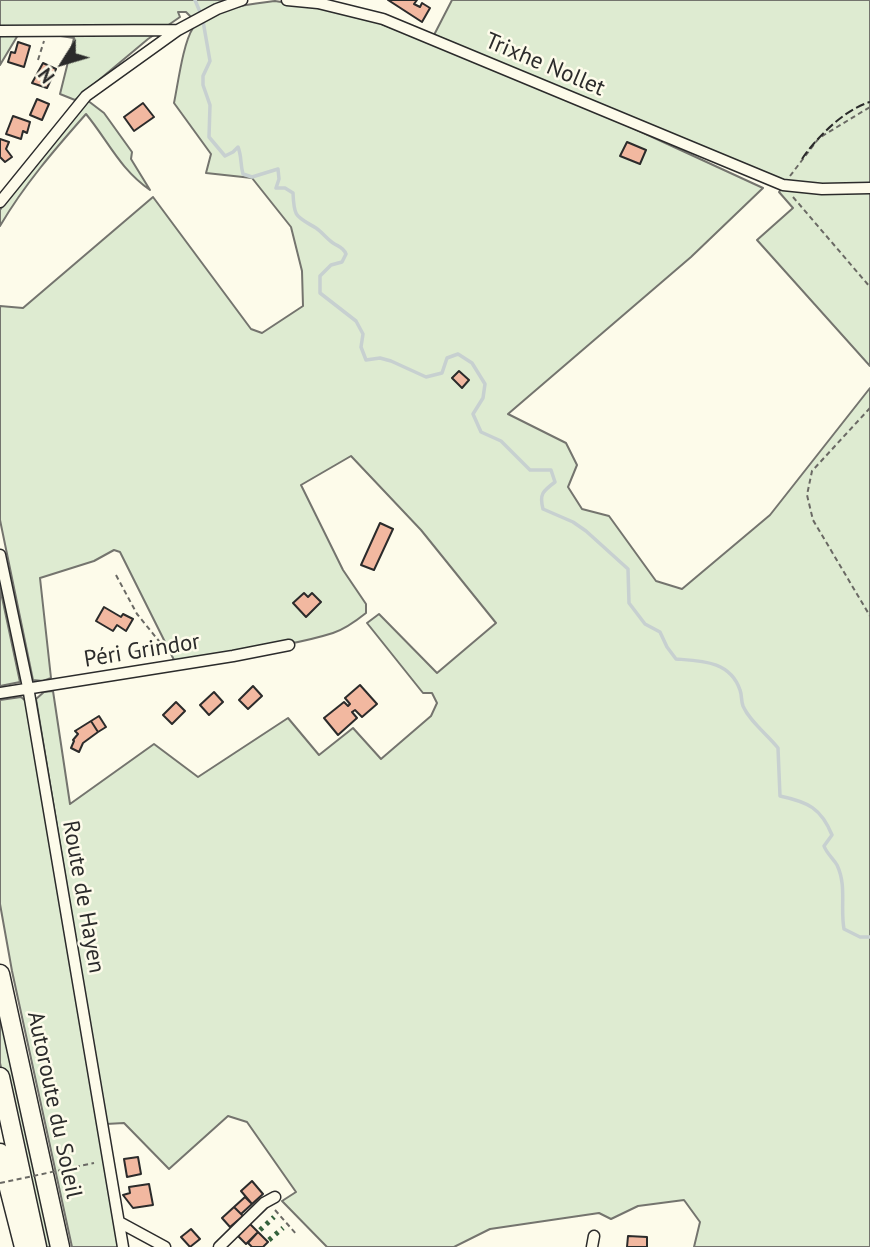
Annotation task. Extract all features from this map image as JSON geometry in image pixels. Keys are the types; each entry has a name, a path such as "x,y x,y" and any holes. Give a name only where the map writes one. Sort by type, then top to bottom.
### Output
{"highway":[{"name":"Autoroute du Soleil","path":"0,974 60,1247"},
{"name":"Autoroute du Soleil","path":"0,1077 37,1247"},
{"path":"0,1153 24,1247"}],"street":[{"path":"1,198 86,96 178,30 217,9 242,0"},
{"name":"Trixhe Nollet","path":"286,0 318,3 383,19 783,185 822,189 870,188"},
{"path":"0,31 178,30"},
{"name":"Route de Hayen","path":"0,555 28,687 123,1247"},
{"name":"Péri Grindor","path":"0,693 289,645"},
{"path":"219,1247 271,1199"},
{"path":"119,1222 165,1247"}],"path":[{"path":"38,60 47,31"},
{"path":"870,107 819,138 783,185 829,242 870,286"},
{"path":"870,408 812,471 807,495 814,520 870,616"},
{"path":"116,575 137,614 163,646 170,666"},
{"path":"0,1183 94,1163"},
{"path":"271,1199 297,1236"}],"green space":[{"path":"0,0 228,0 192,18 186,12 178,12 180,17 148,39 75,100 60,94 74,38 21,30 0,65"},
{"path":"452,0 870,0 870,366 757,240 793,208 779,192 786,183 434,35"},
{"path":"275,1 359,15 561,95 763,188 691,257 508,414 566,443 577,465 568,487 582,509 609,516 656,581 682,589 770,515 870,388 870,1247 694,1247 700,1222 684,1200 638,1206 611,1219 599,1213 490,1229 454,1247 327,1247 282,1201 296,1192 247,1122 228,1116 169,1169 124,1123 106,1124 36,699 44,692 53,691 70,804 154,744 198,777 288,718 319,755 353,728 381,759 431,716 437,703 432,693 423,693 367,623 379,614 437,673 496,623 421,530 351,456 301,485 343,570 366,604 366,613 354,622 333,633 295,643 175,662 120,552 114,550 94,561 40,578 51,678 33,680 0,520 0,306 23,308 153,197 251,329 262,333 303,306 302,271 291,227 252,178 206,173 211,154 174,103 186,43 193,28 219,11"},
{"path":"87,100 104,113 132,152 131,159 150,190 122,164 86,114 51,154 0,226 0,210"},
{"path":"0,588 20,682 0,686"},
{"path":"21,697 27,702 118,1247 72,1247 0,904 0,700"},
{"path":"0,1006 53,1247 40,1247 0,1063"}],"building":[{"path":"388,0 417,0 414,4 420,7 422,3 430,8 422,22"},
{"path":"18,42 30,46 24,67 8,62 11,52 15,53"},
{"path":"43,63 56,69 47,88 32,83"},
{"path":"37,99 49,104 42,120 30,115"},
{"path":"143,103 154,117 134,131 124,117"},
{"path":"13,116 30,122 27,133 23,131 21,139 6,134"},
{"path":"0,139 9,142 6,149 12,157 5,162 0,157"},
{"path":"627,142 646,150 640,164 620,156"},
{"path":"459,371 469,380 462,388 452,378"},
{"path":"380,523 393,529 374,570 361,565"},
{"path":"304,593 308,597 312,593 321,602 306,617 293,603"},
{"path":"104,607 121,617 123,614 133,619 126,631 117,625 113,631 96,621"},
{"path":"360,685 377,704 362,717 355,710 352,712 357,718 338,735 324,718 344,702 348,706 350,704 345,698"},
{"path":"253,686 262,696 248,709 239,700"},
{"path":"214,692 223,702 209,715 200,705"},
{"path":"176,702 185,711 172,724 163,715"},
{"path":"99,716 106,727 98,732 91,721"},
{"path":"91,721 98,732 83,743 79,752 71,748 78,734 75,731"},
{"path":"138,1157 141,1174 127,1177 124,1159"},
{"path":"252,1181 263,1194 252,1204 241,1191"},
{"path":"149,1184 153,1205 133,1208 123,1195 130,1193 129,1187"},
{"path":"245,1197 252,1204 241,1214 234,1207"},
{"path":"234,1207 243,1216 230,1227 222,1218"},
{"path":"250,1224 258,1232 246,1244 238,1236"},
{"path":"191,1229 200,1239 190,1247 181,1237"},
{"path":"258,1232 268,1242 263,1247 252,1247 248,1243"},
{"path":"628,1236 647,1237 647,1247 627,1247"}],"waterway":[{"path":"195,0 200,12"},
{"path":"203,21 210,61 203,76 203,85 210,105 209,137 225,156 238,147 243,174 252,177 278,169 276,188 285,188 293,193 297,215 345,252 342,262 331,265 320,276 320,293 356,321 363,334 361,347 366,360 380,358 391,361 426,377 442,373 447,358 458,354 472,363 485,384 483,398 473,414 481,432 501,441 530,470 551,470 555,482 543,493 543,509 586,531 628,569 629,603 645,624 660,632 676,659 714,664 735,680 746,712 778,748 780,796 806,804 818,812 832,835 824,846 840,873 844,929 860,937 870,937"}],"hedge":[{"path":"260,1230 274,1217"},
{"path":"269,1240 283,1228"}],"fence":[{"path":"802,159 832,125 851,111 870,102"}]}
